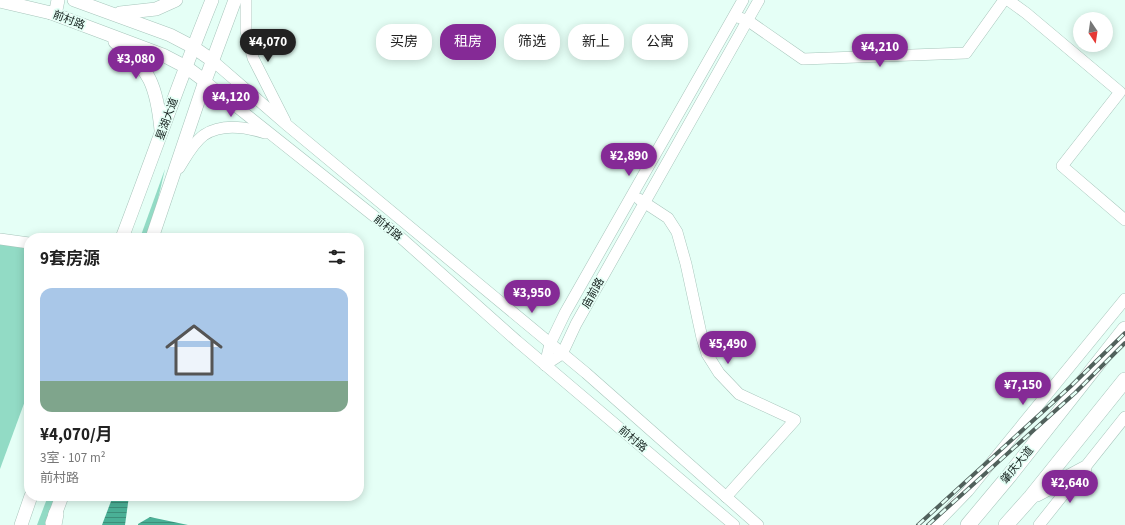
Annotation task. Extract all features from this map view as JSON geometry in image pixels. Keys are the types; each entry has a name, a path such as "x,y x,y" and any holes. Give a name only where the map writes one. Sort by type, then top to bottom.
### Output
{"highway":[{"name":"肇庆大道","path":"968,525 1009,476 1125,329"},
{"path":"1006,525 1031,497 1125,380"},
{"path":"1031,497 1084,469"}],"main road":[{"path":"51,13 56,10 58,0"},
{"name":"前村路","path":"74,0 170,34 193,47 213,61"},
{"path":"115,14 156,9 176,0"},
{"name":"星湖大道","path":"124,233 212,0"},
{"path":"154,233 205,81 235,0"},
{"name":"前村路","path":"0,1 51,13 163,55 186,67 205,81"},
{"path":"100,32 128,52 141,65 150,79 156,93 162,135"},
{"path":"21,525 29,501"},
{"path":"54,521 60,501"}],"street":[{"path":"246,0 246,31 253,58 287,125"},
{"name":"庙前路","path":"545,365 550,344 565,313 743,0"},
{"name":"庙前路","path":"562,354 576,324 759,0"},
{"path":"734,16 747,20 803,59 966,53 1004,0"},
{"path":"1008,0 1026,13 1120,92 1062,166 1125,220"},
{"name":"前村路","path":"213,61 287,125 586,373 758,525"},
{"name":"前村路","path":"205,81 399,236 517,341 734,525"},
{"path":"173,178 191,149 204,135 218,129 234,127 253,129 273,136"},
{"path":"632,195 668,218 677,232 686,264 702,338 707,354 719,373 739,394 795,420 726,497"},
{"path":"0,239 24,242"},
{"path":"935,525 968,491 1125,300"},
{"path":"545,365 562,354"},
{"path":"1039,525 1125,417"}],"shaded area":[{"path":"165,169 150,233 142,233"},
{"path":"0,238 24,243 24,404 0,469"},
{"path":"46,501 58,501 50,525 37,525"},
{"path":"111,501 128,501 125,525 102,525"},
{"path":"150,517 188,525 138,525"}],"railway":[{"path":"918,525 1071,386 1125,333"},
{"path":"928,525 1075,393 1125,343"}]}
